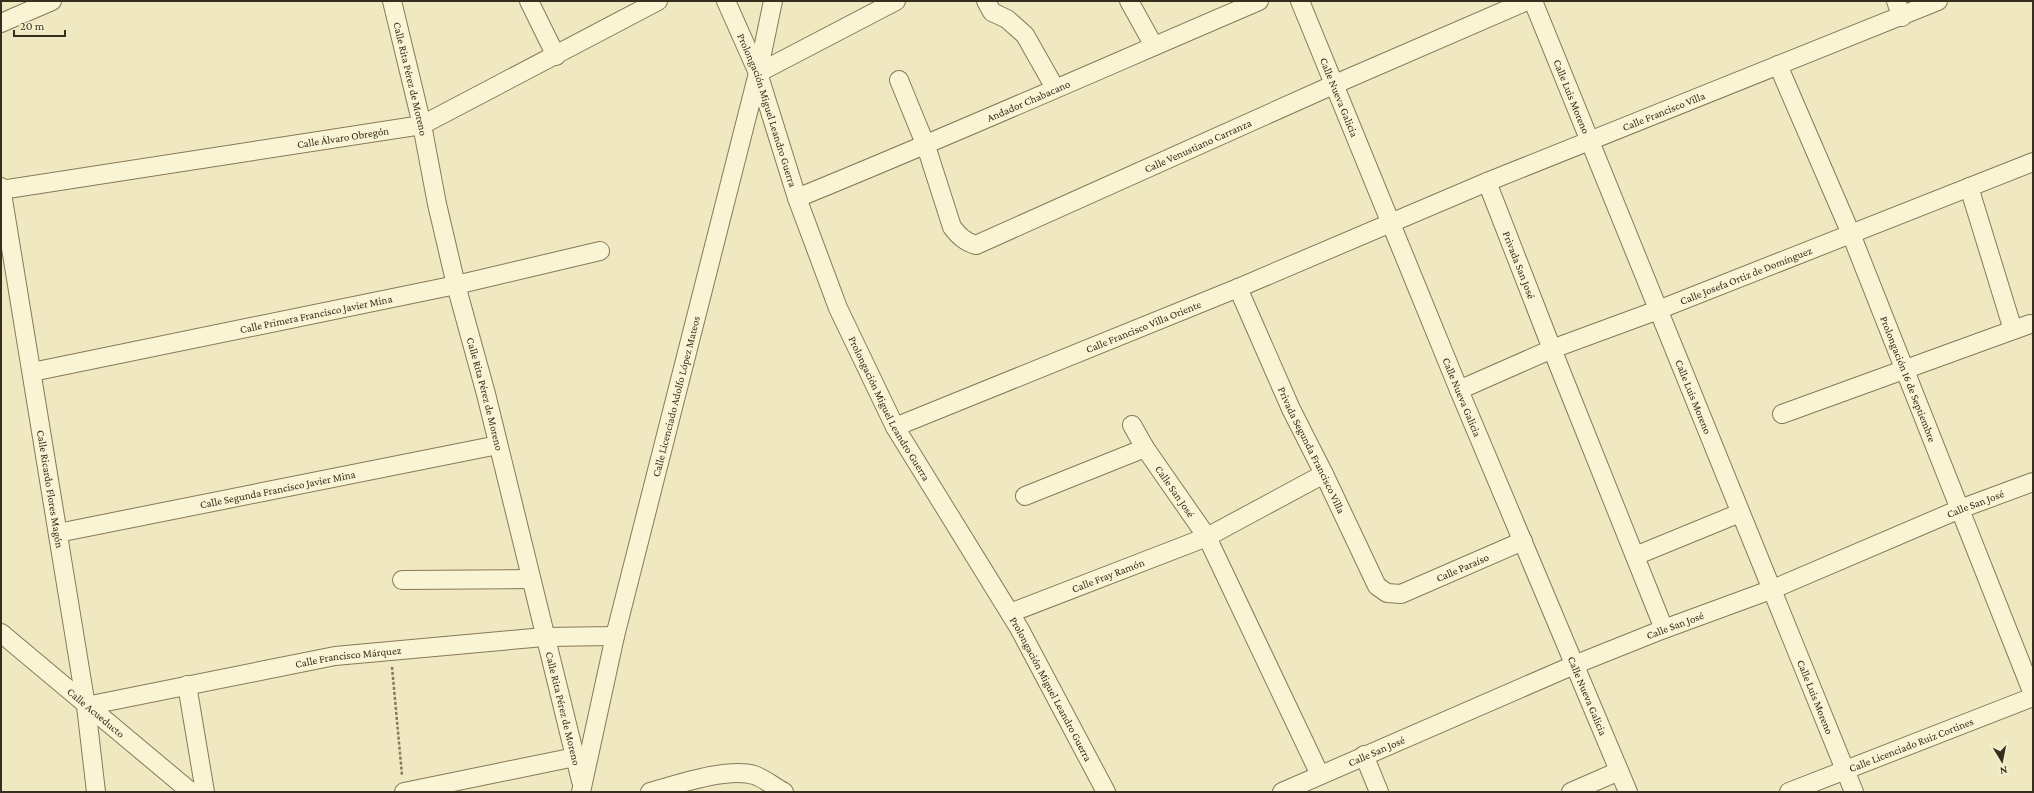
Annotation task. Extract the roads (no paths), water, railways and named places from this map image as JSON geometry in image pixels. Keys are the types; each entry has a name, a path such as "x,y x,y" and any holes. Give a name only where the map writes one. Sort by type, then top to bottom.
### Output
{"street":[{"path":"2,24 52,1"},
{"name":"Calle Rita Pérez de Moreno","path":"392,1 422,125 437,204 456,285 498,445 582,789"},
{"path":"529,1 556,56"},
{"name":"Calle Álvaro Obregón","path":"1,189 422,125 556,56 658,1"},
{"name":"Prolongación Miguel Leandro Guerra","path":"726,1 758,73 797,198 838,308 895,427 1010,613 1106,792"},
{"name":"Calle Licenciado Adolfo López Mateos","path":"582,789 615,636 758,73 773,1"},
{"path":"986,1 992,12 1007,19 1025,35 1055,88"},
{"path":"1129,1 1154,46"},
{"name":"Andador Chabacano","path":"797,198 926,146 1055,88 1259,1"},
{"name":"Calle Nueva Galicia","path":"1300,1 1391,224 1628,792"},
{"name":"Calle Venustiano Carranza","path":"899,80 926,146 952,227 964,240 976,245 1333,84 1527,1"},
{"name":"Calle Luis Moreno","path":"1533,1 1740,513 1773,589 1854,792"},
{"name":"Calle Francisco Villa","path":"1391,224 1488,182 1778,65 1899,9 1938,1"},
{"path":"758,73 884,4"},
{"name":"Prolongación 16 de Septiembre","path":"1778,65 1851,234 2033,695"},
{"name":"Calle Josefa Ortiz de Domínguez","path":"1460,390 1552,349 1658,310 2033,162"},
{"name":"Privada San José","path":"1488,182 1552,349"},
{"path":"1782,414 2022,327 1969,187"},
{"name":"Calle Ricardo Flores Magón","path":"1,189 86,706 96,792"},
{"name":"Calle Francisco Villa Oriente","path":"895,427 1238,288 1391,224"},
{"name":"Calle Primera Francisco Javier Mina","path":"32,372 456,285 600,251"},
{"name":"Privada Segunda Francisco Villa","path":"1238,288 1291,409 1324,474 1377,586 1387,593 1401,594"},
{"path":"1552,349 1664,629"},
{"name":"Calle San José","path":"1132,425 1145,448 1207,537 1320,774"},
{"name":"Calle Segunda Francisco Javier Mina","path":"58,532 498,445"},
{"path":"1025,496 1145,448"},
{"name":"Calle Fray Ramón","path":"1010,613 1207,537 1324,474"},
{"name":"Calle San José","path":"1282,792 1320,774 1574,665 1664,629 1773,589 1960,509 2033,482"},
{"path":"1635,556 1740,513"},
{"name":"Calle Paraíso","path":"1401,594 1523,541"},
{"path":"402,580 530,579"},
{"name":"Calle Acueducto","path":"1,633 86,706 191,792"},
{"name":"Calle Francisco Márquez","path":"86,706 335,656 544,637 615,636"},
{"path":"187,685 205,792"},
{"name":"Calle Licenciado Ruiz Cortines","path":"1789,792 2033,695"},
{"path":"1364,755 1379,792"},
{"path":"403,784 575,757"},
{"path":"1571,792 1619,771"},
{"path":"650,792 702,778 730,774 754,775 784,792"}]}
